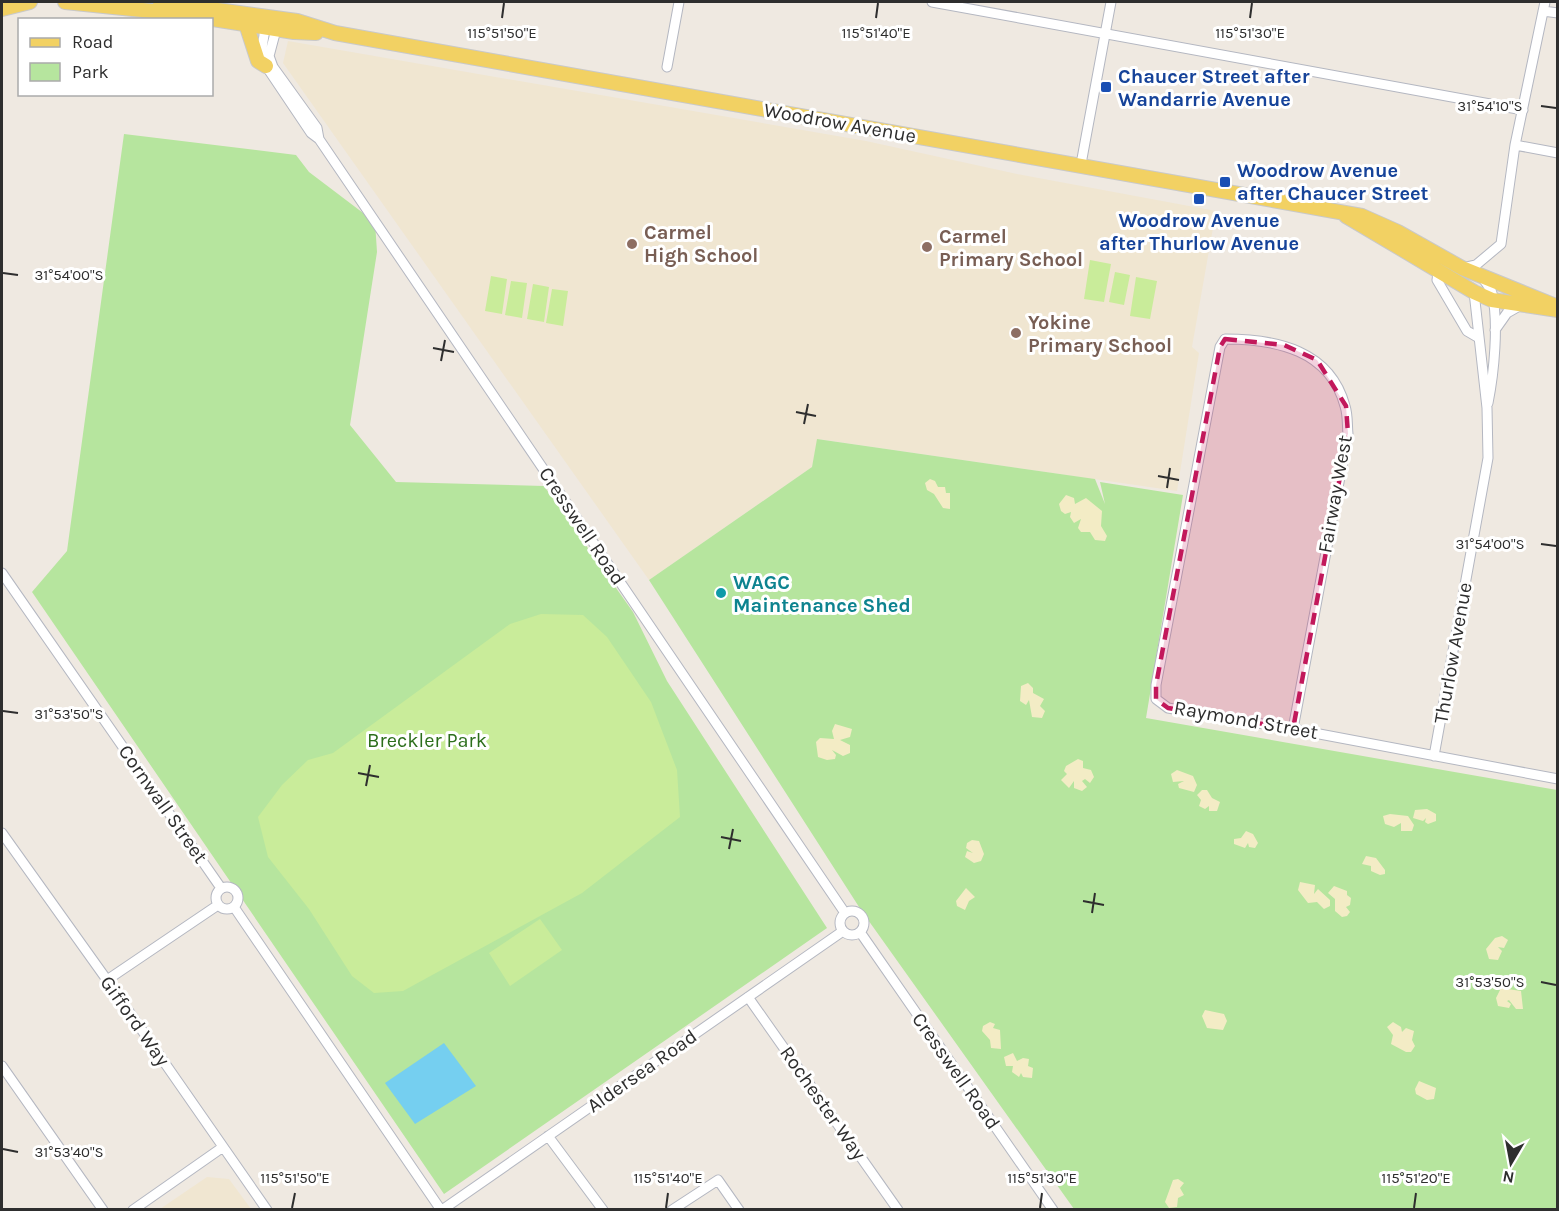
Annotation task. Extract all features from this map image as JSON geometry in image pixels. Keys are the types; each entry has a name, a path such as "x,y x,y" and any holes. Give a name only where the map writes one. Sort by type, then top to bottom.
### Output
{"main road":[{"path":"2,9 30,2"},
{"name":"Woodrow Avenue","path":"65,2 148,6 187,3 272,23 1081,164 1344,214 1376,221 1462,268 1557,308"},
{"name":"Woodrow Avenue","path":"162,4 246,24 272,23"},
{"path":"246,24 258,61 266,66"},
{"name":"Woodrow Avenue","path":"1344,214 1438,273 1492,300 1521,306 1557,308"}],"street":[{"path":"667,67 679,2"},
{"path":"932,2 1522,110"},
{"path":"1081,164 1111,2"},
{"path":"1462,268 1476,265 1501,244 1515,145 1544,6 1557,13"},
{"name":"Cresswell Road","path":"272,23 262,48 266,66 311,133 319,140 844,913 853,911 861,915 864,924 860,932 1053,1209"},
{"name":"Cresswell Road","path":"272,23 269,56 273,68 317,128 319,140"},
{"path":"1515,145 1557,153"},
{"path":"1438,273 1437,280 1467,331 1479,338"},
{"name":"Thurlow Avenue","path":"1482,277 1492,292 1492,384 1487,408"},
{"name":"Thurlow Avenue","path":"1434,756 1488,458 1487,408 1474,292"},
{"path":"1493,333 1507,313 1521,306"},
{"name":"Fairway West","path":"1226,339 1247,339 1284,345 1317,360 1335,383 1346,406 1348,434 1293,729"},
{"name":"Raymond Street","path":"1226,339 1220,347 1156,685 1156,699 1168,708 1557,779"},
{"name":"Cornwall Street","path":"3,577 221,888"},
{"name":"Gifford Way","path":"2,833 267,1209"},
{"path":"231,887 237,891 239,898 234,907 224,909 218,904 216,896 221,888 231,887"},
{"path":"107,980 218,904"},
{"path":"234,907 442,1209"},
{"path":"844,913 839,924 843,932 851,935 860,932"},
{"name":"Aldersea Road","path":"442,1209 843,932"},
{"name":"Rochester Way","path":"748,997 898,1209"},
{"path":"2,1066 103,1209"},
{"path":"548,1136 603,1209"},
{"path":"133,1209 223,1147"},
{"path":"672,1209 718,1180 739,1209"}],"highlighted area":[{"path":"1225,339 1284,345 1317,360 1346,406 1348,434 1293,729 1168,708 1156,699 1156,685 1220,347"}],"shaded area":[{"name":"Carmel High School","path":"288,41 866,141 1017,174 1216,211 1192,347 1199,353 1177,491 818,439 812,467 649,580 283,63"},
{"path":"207,1177 229,1179 251,1209 160,1209"}],"green space":[{"name":"Breckler Park","path":"124,134 296,155 309,172 375,222 377,252 350,425 396,482 544,486 633,612 667,681 827,928 444,1194 32,592 67,551"},
{"path":"1090,260 1111,264 1104,302 1084,299"},
{"path":"1115,272 1130,275 1124,305 1109,302"},
{"path":"491,276 507,279 502,314 485,311"},
{"path":"1136,277 1157,281 1150,319 1130,316"},
{"path":"511,281 527,283 522,318 505,315"},
{"path":"533,284 549,287 544,322 527,319"},
{"path":"552,289 568,291 563,326 546,323"},
{"path":"817,439 1095,479 1105,504 1100,482 1183,495 1146,718 1557,790 1557,1209 1074,1209 861,910 649,580 812,467"},
{"path":"541,614 583,615 607,637 651,702 677,770 680,817 582,893 403,991 374,993 352,976 309,909 268,857 258,817 282,785 308,760 333,753 510,624"},
{"path":"540,919 562,950 510,986 489,953"}],"sand":[{"path":"930,479 935,481 938,487 945,487 946,493 950,493 950,509 943,508 934,494 927,490 925,483"},
{"path":"1066,495 1074,498 1075,504 1086,498 1102,511 1101,526 1107,536 1105,541 1095,540 1090,532 1081,532 1078,528 1081,519 1074,523 1070,517 1071,512 1065,514 1061,511 1059,504"},
{"path":"1028,683 1033,688 1033,693 1044,699 1040,706 1045,711 1042,718 1032,717 1029,700 1026,705 1020,701 1021,686"},
{"path":"835,724 852,729 850,737 840,740 850,745 850,753 843,756 832,750 836,755 835,759 827,760 818,757 816,742 820,738 834,739 832,731"},
{"path":"1078,759 1083,761 1083,768 1091,770 1094,777 1090,783 1085,779 1082,781 1087,787 1082,791 1074,788 1074,781 1069,788 1061,780 1067,774 1064,771 1066,766"},
{"path":"1177,770 1193,776 1197,785 1194,792 1179,788 1178,784 1184,781 1173,782 1171,774"},
{"path":"1202,790 1207,790 1212,798 1220,802 1217,811 1209,811 1209,806 1205,809 1199,806 1201,800 1197,795"},
{"path":"1427,809 1436,814 1436,821 1428,824 1425,822 1426,818 1423,821 1413,818 1415,810"},
{"path":"1390,814 1408,816 1414,825 1412,831 1401,831 1401,823 1394,827 1385,824 1383,816"},
{"path":"1246,831 1253,834 1258,843 1255,848 1249,847 1248,843 1245,848 1234,844 1234,839 1241,838"},
{"path":"972,840 979,841 984,854 981,861 974,863 965,857 967,851 973,853 966,848 967,843"},
{"path":"1366,856 1376,858 1385,870 1385,874 1380,875 1371,871 1371,866 1362,864"},
{"path":"1300,882 1315,885 1314,894 1318,889 1330,900 1330,906 1324,909 1317,902 1308,903 1298,890"},
{"path":"1334,886 1347,891 1347,895 1351,898 1350,905 1346,907 1350,912 1347,916 1342,917 1335,911 1335,899 1328,893"},
{"path":"966,888 975,897 969,901 965,910 957,906 956,901"},
{"path":"1502,936 1508,940 1504,948 1498,947 1502,951 1498,960 1489,959 1486,949 1495,938"},
{"path":"1501,988 1521,991 1523,1009 1516,1009 1509,1000 1507,1001 1511,1004 1509,1008 1498,1006 1496,998"},
{"path":"1205,1010 1224,1014 1227,1021 1223,1030 1207,1028 1202,1016"},
{"path":"990,1022 995,1024 993,1028 1000,1030 1001,1049 991,1048 990,1040 982,1031 983,1026"},
{"path":"1393,1022 1401,1027 1402,1032 1406,1028 1414,1031 1412,1040 1415,1046 1411,1052 1406,1052 1391,1044 1393,1035 1387,1027"},
{"path":"1013,1053 1017,1061 1023,1058 1029,1059 1028,1066 1033,1068 1032,1078 1023,1077 1021,1073 1019,1077 1012,1072 1013,1066 1006,1066 1004,1057"},
{"path":"1419,1081 1436,1088 1434,1099 1427,1100 1416,1094 1415,1089"},
{"path":"1178,1179 1184,1183 1180,1188 1184,1195 1178,1198 1177,1207 1169,1208 1165,1202 1173,1180"}],"water":[{"path":"444,1043 476,1086 415,1124 385,1083"}],"place":[{"name":"Chaucer Street after Wandarrie Avenue","path":"1106,87"},
{"name":"Woodrow Avenue after Chaucer Street","path":"1225,182"},
{"name":"Woodrow Avenue after Thurlow Avenue","path":"1199,199"},
{"name":"Carmel High School","path":"632,244"},
{"name":"Carmel Primary School","path":"927,247"},
{"name":"Yokine Primary School","path":"1016,333"},
{"name":"WAGC Maintenance Shed","path":"721,593"}]}
